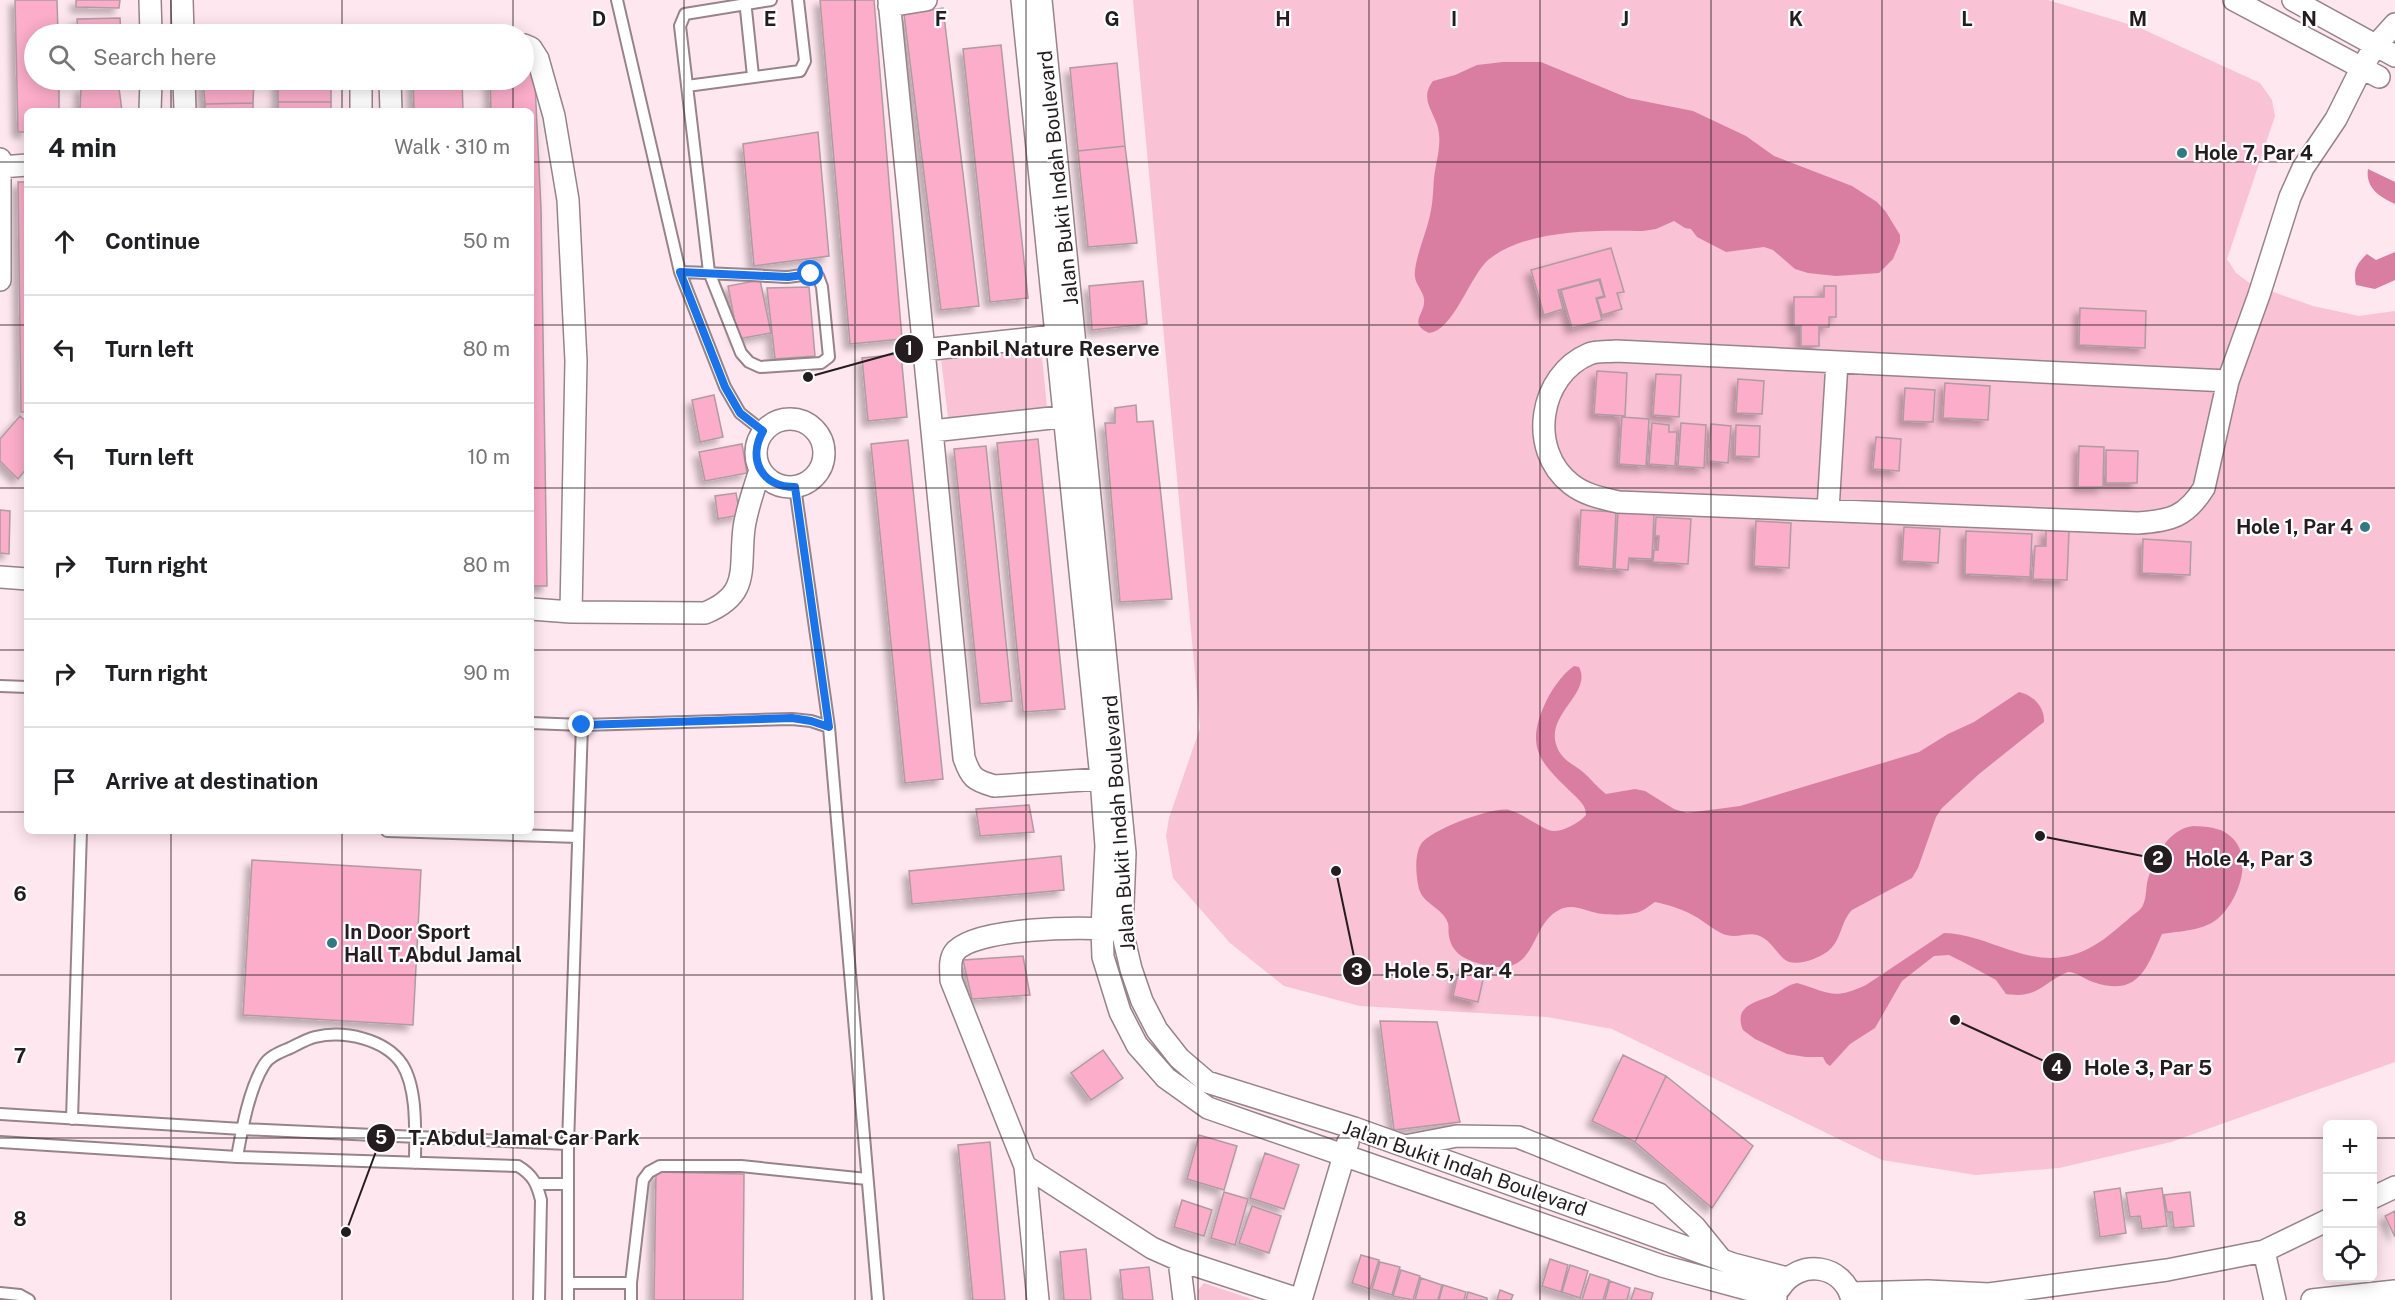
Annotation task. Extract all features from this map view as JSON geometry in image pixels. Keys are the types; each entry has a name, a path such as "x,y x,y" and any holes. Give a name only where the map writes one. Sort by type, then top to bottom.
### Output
{"street":[{"path":"150,0 151,24"},
{"path":"182,0 183,24"},
{"path":"926,0 889,3 964,758 970,775 979,782 994,786 1109,778"},
{"path":"1022,0 1065,334 1109,778 1106,846 1112,930 1103,957 1120,1012 1137,1045 1166,1078 1208,1108 1662,1266 1776,1299 1787,1278 1806,1268 1828,1270 1845,1284 1851,1297 1928,1291 1989,1297 2167,1270 2264,1251 2323,1222"},
{"name":"Jalan Bukit Indah Boulevard","path":"1041,0 1065,334"},
{"path":"2234,0 2370,72"},
{"path":"2228,381 1616,351 1590,353 1568,367 1552,387 1544,412 1544,438 1553,463 1570,483 1592,496 1618,502 2138,523 2176,518 2197,500 2204,488 2228,381 2259,295 2290,197 2303,168 2370,72 2395,57 2293,0"},
{"path":"2370,72 2376,45 2395,24"},
{"path":"534,53 538,59 554,116 568,200 576,361 571,612"},
{"path":"150,108 151,90"},
{"path":"184,90 184,108"},
{"path":"360,90 361,108"},
{"path":"390,90 391,108"},
{"path":"0,159 0,280"},
{"path":"1,167 24,165"},
{"path":"923,350 1065,334"},
{"path":"1828,510 1837,362"},
{"path":"932,431 1073,415"},
{"path":"534,609 571,612 705,613 723,605 738,587 747,508 760,470 756,450 763,431 770,424 790,418 808,424 820,437 824,452 819,470 805,484 795,487 775,483 760,470"},
{"path":"0,577 24,579"},
{"path":"1038,1300 1026,1166 951,980 951,960 955,951 981,937 1044,929 1112,930"},
{"name":"Jalan Bukit Indah Boulevard","path":"1112,930 1157,1030 1179,1058 1207,1082 1354,1128 1721,1260 1787,1278"},
{"path":"1026,1166 1152,1248 1179,1260 1301,1300 1343,1154 1354,1128"},
{"path":"1405,1146 1457,1136 1518,1137 1659,1194 1695,1227 1721,1260"},
{"path":"2377,1196 2395,1187"},
{"path":"2264,1251 2275,1300"},
{"path":"1179,1260 1184,1300"},
{"path":"2312,1300 2395,1291"}],"lane":[{"path":"617,0 680,272 725,387 740,413 763,431"},
{"path":"680,272 709,272 788,277 811,274 818,276 822,287 829,357 821,363 760,367 749,362 741,353 709,272 680,26 682,18 692,12 745,2 771,0"},
{"path":"687,86 800,71 805,66 798,0"},
{"path":"745,2 753,76"},
{"path":"795,487 829,727 878,1300"},
{"path":"0,686 24,687"},
{"path":"534,723 582,725 792,718 829,727"},
{"path":"568,1300 568,1144 582,725"},
{"path":"72,1119 81,834"},
{"path":"482,834 578,837"},
{"path":"237,1157 242,1129 264,1063 277,1053 315,1037 340,1035 385,1047 402,1064 411,1083 415,1163"},
{"path":"0,1114 242,1129 568,1144"},
{"path":"0,1143 237,1157 518,1167 529,1173 537,1184 542,1200 538,1300"},
{"path":"631,1300 643,1180 649,1172 660,1166 741,1166 867,1179"},
{"path":"537,1184 568,1184"},
{"path":"568,1283 631,1283"},
{"path":"0,1293 20,1295 29,1300"}],"shaded area":[{"path":"1133,0 2048,0 2138,27 2260,83 2272,100 2275,116 2227,259 2236,273 2251,284 2313,306 2359,316 2395,311 2395,1062 2171,1142 2059,1168 1976,1175 1882,1160 1612,1029 1547,1017 1360,1006 1284,986 1230,943 1173,878 1166,836 1169,818 1200,728"},
{"path":"1541,62 1628,98 1693,111 1746,136 1774,156 1852,186 1877,202 1900,235 1900,242 1893,259 1879,273 1836,276 1808,273 1795,269 1773,250 1764,247 1726,252 1697,237 1691,229 1674,221 1656,229 1643,231 1583,232 1541,237 1522,242 1488,260 1446,323 1438,330 1429,333 1419,326 1418,322 1424,299 1416,280 1415,271 1431,210 1439,147 1438,128 1427,94 1433,81 1455,75 1477,65"},
{"path":"2368,169 2395,182 2395,204 2379,195 2371,187"},
{"path":"2395,252 2395,280 2375,289 2356,285 2356,268 2367,254 2376,260"},
{"path":"1041,347 1047,408 948,418 941,358"},
{"path":"1574,666 1579,667 1582,677 1580,686 1562,714 1555,735 1557,747 1562,755 1606,794 1635,789 1645,791 1674,809 1687,813 1740,806 1919,752 1948,734 1974,722 2019,692 2037,702 2044,722 1979,774 1942,808 1936,817 1918,868 1912,878 1852,910 1832,948 1817,957 1799,963 1788,962 1762,937 1753,934 1726,935 1688,913 1655,902 1631,914 1603,914 1576,907 1559,910 1549,917 1524,958 1515,964 1502,967 1485,965 1457,952 1451,943 1448,923 1442,913 1421,894 1416,872 1419,849 1427,838 1436,832 1463,820 1490,812 1509,810 1554,831 1571,826 1586,815 1582,803 1545,764 1537,745 1536,734 1546,701 1560,679"},
{"path":"2193,826 2221,830 2235,841 2242,861 2240,883 2236,894 2223,913 2210,924 2162,934 2146,968 2131,983 2109,986 2068,972 2034,992 2006,994 1996,980 1965,963 1949,955 1934,956 1902,981 1875,1028 1850,1044 1830,1066 1823,1057 1787,1054 1755,1039 1743,1030 1741,1015 1748,1006 1790,985 1797,983 1838,994 1855,990 1944,933 1975,938 2036,957 2068,956 2087,949 2111,934 2141,908 2145,900 2150,874 2162,847 2176,833"},
{"path":"1204,1283 1254,1300 1199,1300 1198,1290"}],"building":[{"path":"15,0 57,0 58,24 24,24 24,90 59,90 59,108 24,108 24,132 18,132"},
{"path":"76,0 120,0 119,8 76,7"},
{"path":"820,0 874,0 902,339 850,344"},
{"path":"943,8 979,306 941,310 904,14"},
{"path":"120,18 120,24 77,24 77,19"},
{"path":"1001,45 1028,298 990,302 963,49"},
{"path":"534,63 541,209 547,586 534,586 534,108 491,108 490,90 534,90"},
{"path":"1117,63 1125,146 1078,151 1070,68"},
{"path":"81,90 119,90 122,108 80,108"},
{"path":"204,90 254,90 253,103 205,104"},
{"path":"278,90 331,90 331,102 278,102"},
{"path":"413,90 462,90 463,108 414,108"},
{"path":"278,102 331,102 331,108 278,108"},
{"path":"253,103 253,108 205,108 205,104"},
{"path":"818,132 829,256 754,266 743,144"},
{"path":"1125,146 1137,243 1088,247 1078,151"},
{"path":"18,182 24,182 24,412 21,412"},
{"path":"1611,248 1624,292 1617,293 1622,309 1602,315 1597,299 1605,297 1600,279 1558,290 1563,309 1544,315 1531,270"},
{"path":"760,280 771,333 738,339 728,286"},
{"path":"1599,280 1604,296 1596,298 1602,320 1572,328 1561,290"},
{"path":"1143,281 1147,324 1092,330 1089,286"},
{"path":"1824,286 1836,286 1836,317 1829,317 1829,327 1819,327 1819,346 1801,346 1801,326 1794,326 1794,297 1824,297"},
{"path":"809,287 815,356 775,359 767,288"},
{"path":"2080,308 2146,311 2145,348 2079,345"},
{"path":"901,354 907,417 868,421 862,358"},
{"path":"1597,371 1627,373 1625,416 1594,414"},
{"path":"1656,374 1681,375 1679,417 1653,415"},
{"path":"1738,379 1764,381 1762,414 1736,413"},
{"path":"1945,383 1990,386 1988,420 1943,418"},
{"path":"1905,388 1935,390 1933,422 1903,421"},
{"path":"714,395 723,437 700,442 692,400"},
{"path":"1136,405 1137,422 1153,421 1172,599 1120,602 1105,423 1115,423 1115,408"},
{"path":"20,416 24,419 24,472 18,479 0,461 0,439"},
{"path":"1622,417 1649,419 1646,466 1619,464"},
{"path":"1652,423 1669,425 1669,432 1677,432 1675,466 1649,464"},
{"path":"1681,423 1706,425 1704,468 1678,466"},
{"path":"1711,424 1731,426 1728,463 1709,461"},
{"path":"1736,425 1760,426 1759,457 1735,456"},
{"path":"1876,437 1901,439 1899,471 1873,469"},
{"path":"1038,439 1065,709 1023,712 997,443"},
{"path":"908,440 943,779 905,783 871,444"},
{"path":"742,444 747,473 705,481 699,452"},
{"path":"986,446 1012,701 980,704 954,449"},
{"path":"2079,446 2104,447 2103,487 2078,487"},
{"path":"2106,450 2138,451 2137,483 2106,483"},
{"path":"736,493 740,515 718,519 715,496"},
{"path":"0,510 10,511 9,554 0,553"},
{"path":"1581,510 1616,512 1613,569 1578,566"},
{"path":"1618,512 1654,514 1652,559 1629,558 1628,570 1615,569"},
{"path":"1656,517 1691,519 1688,564 1653,562 1654,550 1658,550 1659,536 1655,536"},
{"path":"1756,521 1791,523 1789,568 1754,566"},
{"path":"1904,527 1940,529 1938,563 1902,561"},
{"path":"2046,530 2069,531 2067,580 2033,579 2035,546 2046,546"},
{"path":"1966,531 2032,534 2030,577 1965,574"},
{"path":"2143,539 2191,542 2190,575 2142,573"},
{"path":"1029,805 1034,832 980,836 976,809"},
{"path":"1061,856 1064,890 912,904 909,871"},
{"name":"In Door Sport Hall T.Abdul Jamal","path":"252,860 421,870 413,1025 243,1015"},
{"path":"1023,956 1030,995 972,999 963,960"},
{"path":"1459,969 1484,975 1478,1002 1453,996"},
{"path":"1380,1021 1437,1022 1460,1122 1394,1130"},
{"path":"1103,1050 1123,1078 1091,1100 1071,1073"},
{"path":"1623,1055 1666,1076 1635,1142 1592,1121"},
{"path":"1666,1076 1753,1146 1712,1208 1635,1142"},
{"path":"1199,1135 1237,1146 1224,1190 1187,1179"},
{"path":"990,1142 1005,1300 973,1300 958,1145"},
{"path":"1265,1153 1299,1165 1284,1209 1250,1198"},
{"path":"656,1172 744,1174 743,1300 654,1300"},
{"path":"2120,1188 2126,1233 2100,1237 2094,1192"},
{"path":"2162,1188 2167,1226 2142,1229 2140,1216 2130,1217 2126,1193"},
{"path":"1224,1192 1248,1199 1235,1245 1211,1238"},
{"path":"2190,1192 2194,1226 2174,1228 2172,1212 2167,1212 2164,1195"},
{"path":"1182,1200 1212,1210 1204,1236 1174,1227"},
{"path":"1252,1206 1281,1216 1269,1253 1239,1243"},
{"path":"2395,1211 2395,1237 2385,1216"},
{"path":"1086,1249 1091,1300 1064,1300 1060,1252"},
{"path":"1361,1255 1379,1260 1370,1289 1352,1283"},
{"path":"1550,1259 1568,1265 1561,1292 1542,1286"},
{"path":"1380,1262 1400,1267 1392,1295 1372,1289"},
{"path":"1570,1265 1588,1271 1580,1298 1562,1292"},
{"path":"1149,1267 1153,1300 1123,1300 1120,1270"},
{"path":"1401,1270 1420,1276 1413,1300 1393,1296"},
{"path":"1590,1274 1609,1280 1603,1300 1582,1300"},
{"path":"1421,1278 1442,1285 1438,1300 1415,1300"},
{"path":"1610,1281 1630,1288 1627,1300 1605,1300"},
{"path":"1443,1285 1466,1292 1464,1300 1439,1300"},
{"path":"1635,1288 1653,1293 1651,1300 1631,1300"},
{"path":"1500,1290 1513,1295 1511,1300 1497,1300"},
{"path":"1468,1292 1487,1298 1487,1300 1466,1300"}],"place":[{"name":"Hole 7, Par 4","path":"2182,153"},
{"name":"Panbil Nature Reserve","path":"808,377"},
{"name":"Hole 1, Par 4","path":"2365,527"},
{"name":"Hole 4, Par 3","path":"2040,836"},
{"name":"Hole 5, Par 4","path":"1336,871"},
{"name":"In Door Sport Hall T.Abdul Jamal","path":"332,943"},
{"name":"Hole 3, Par 5","path":"1955,1020"},
{"name":"T.Abdul Jamal Car Park","path":"346,1232"}],"route":[{"path":"582,725 792,718 821,723 829,727 795,487 785,487 775,483 760,470 756,460 756,450 763,431 740,413 725,387 680,272 741,273 788,277 811,274"}]}
